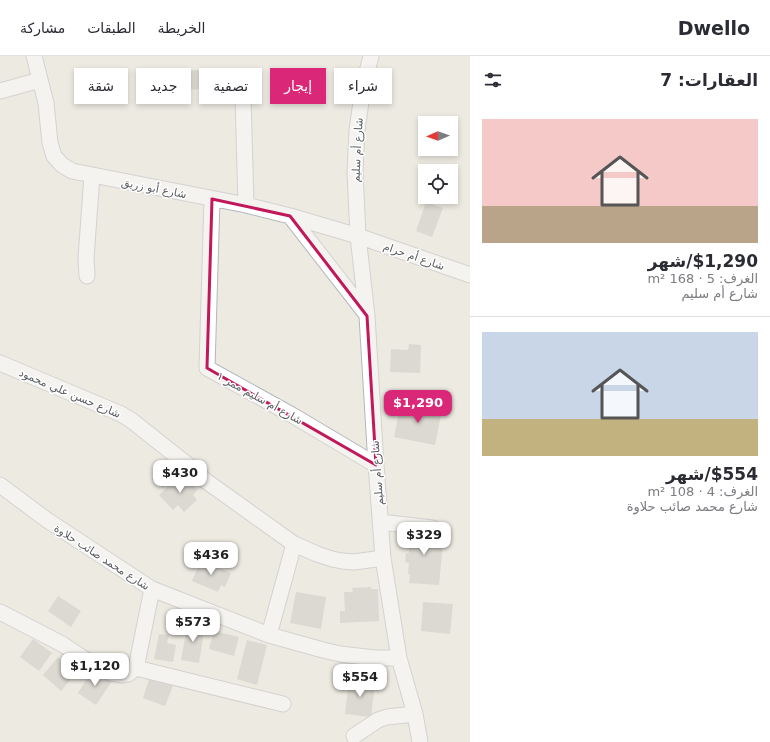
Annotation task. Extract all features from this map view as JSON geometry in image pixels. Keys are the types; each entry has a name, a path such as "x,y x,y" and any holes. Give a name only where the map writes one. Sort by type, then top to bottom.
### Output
{"street":[{"name":"شارع أبو زريق","path":"34,56 46,103 50,143 54,156 62,165 72,171 246,205 358,236"},
{"name":"شارع أم سليم","path":"363,68 364,56"},
{"name":"شارع أم سليم","path":"368,68 370,56"},
{"path":"0,91 40,80"},
{"path":"243,104 246,205"},
{"name":"شارع أم سليم","path":"361,104 357,130 355,172 358,236 367,316 383,558 399,658 415,714 420,742"},
{"path":"86,276 92,176"},
{"name":"شارع أم سليم ممر ١","path":"212,199 207,368 292,415 376,465"},
{"path":"290,216 367,316"},
{"name":"شارع أم حرام","path":"358,236 470,275"},
{"name":"شارع حسن علي محمود","path":"0,363 121,414 140,426 206,481 294,544 317,554 342,561 354,562 383,558"},
{"name":"شارع محمد صائب حلاوة","path":"0,485 47,520 152,589 269,635 340,654 375,658 399,658"},
{"path":"380,522 432,528"},
{"path":"269,635 294,544"},
{"path":"0,612 62,644 83,658 111,672 121,675 128,674 136,668 152,589"},
{"path":"136,668 283,704"},
{"path":"354,736 378,720 387,717 415,714"}],"highlighted area":[{"path":"212,199 290,216 367,316 376,465 207,368"}],"building":[{"path":"191,70 199,70 199,89 191,90"},
{"path":"425,204 432,204 443,208 432,237 416,231"},
{"path":"409,344 421,345 420,373 390,372 391,349 408,350"},
{"path":"401,402 442,410 435,445 394,437"},
{"path":"169,460 180,472 163,488 159,483 156,485 152,479 159,473 157,471"},
{"path":"181,473 197,490 193,495 197,500 184,512 178,505 173,510 159,495"},
{"path":"404,529 444,532 439,585 409,583 409,563 405,562 406,553 409,553 409,547 406,547 407,541 403,541"},
{"path":"201,560 231,573 225,587 221,585 218,592 192,581"},
{"path":"371,587 371,589 378,589 379,621 340,623 340,611 345,611 344,592 353,592 352,588"},
{"path":"296,592 326,597 321,629 290,623"},
{"path":"58,596 81,611 71,627 48,611"},
{"path":"423,602 453,604 450,634 421,631"},
{"path":"188,622 205,625 199,663 181,660"},
{"path":"214,631 239,637 234,656 209,649"},
{"path":"159,634 169,635 167,643 176,645 173,662 154,659"},
{"path":"33,639 52,653 39,671 20,657"},
{"path":"247,640 267,645 257,685 237,679"},
{"path":"58,657 76,673 61,691 43,675"},
{"path":"93,669 112,681 96,705 78,693"},
{"path":"151,674 174,683 165,706 143,698"},
{"path":"349,680 375,683 371,717 345,714"}]}
